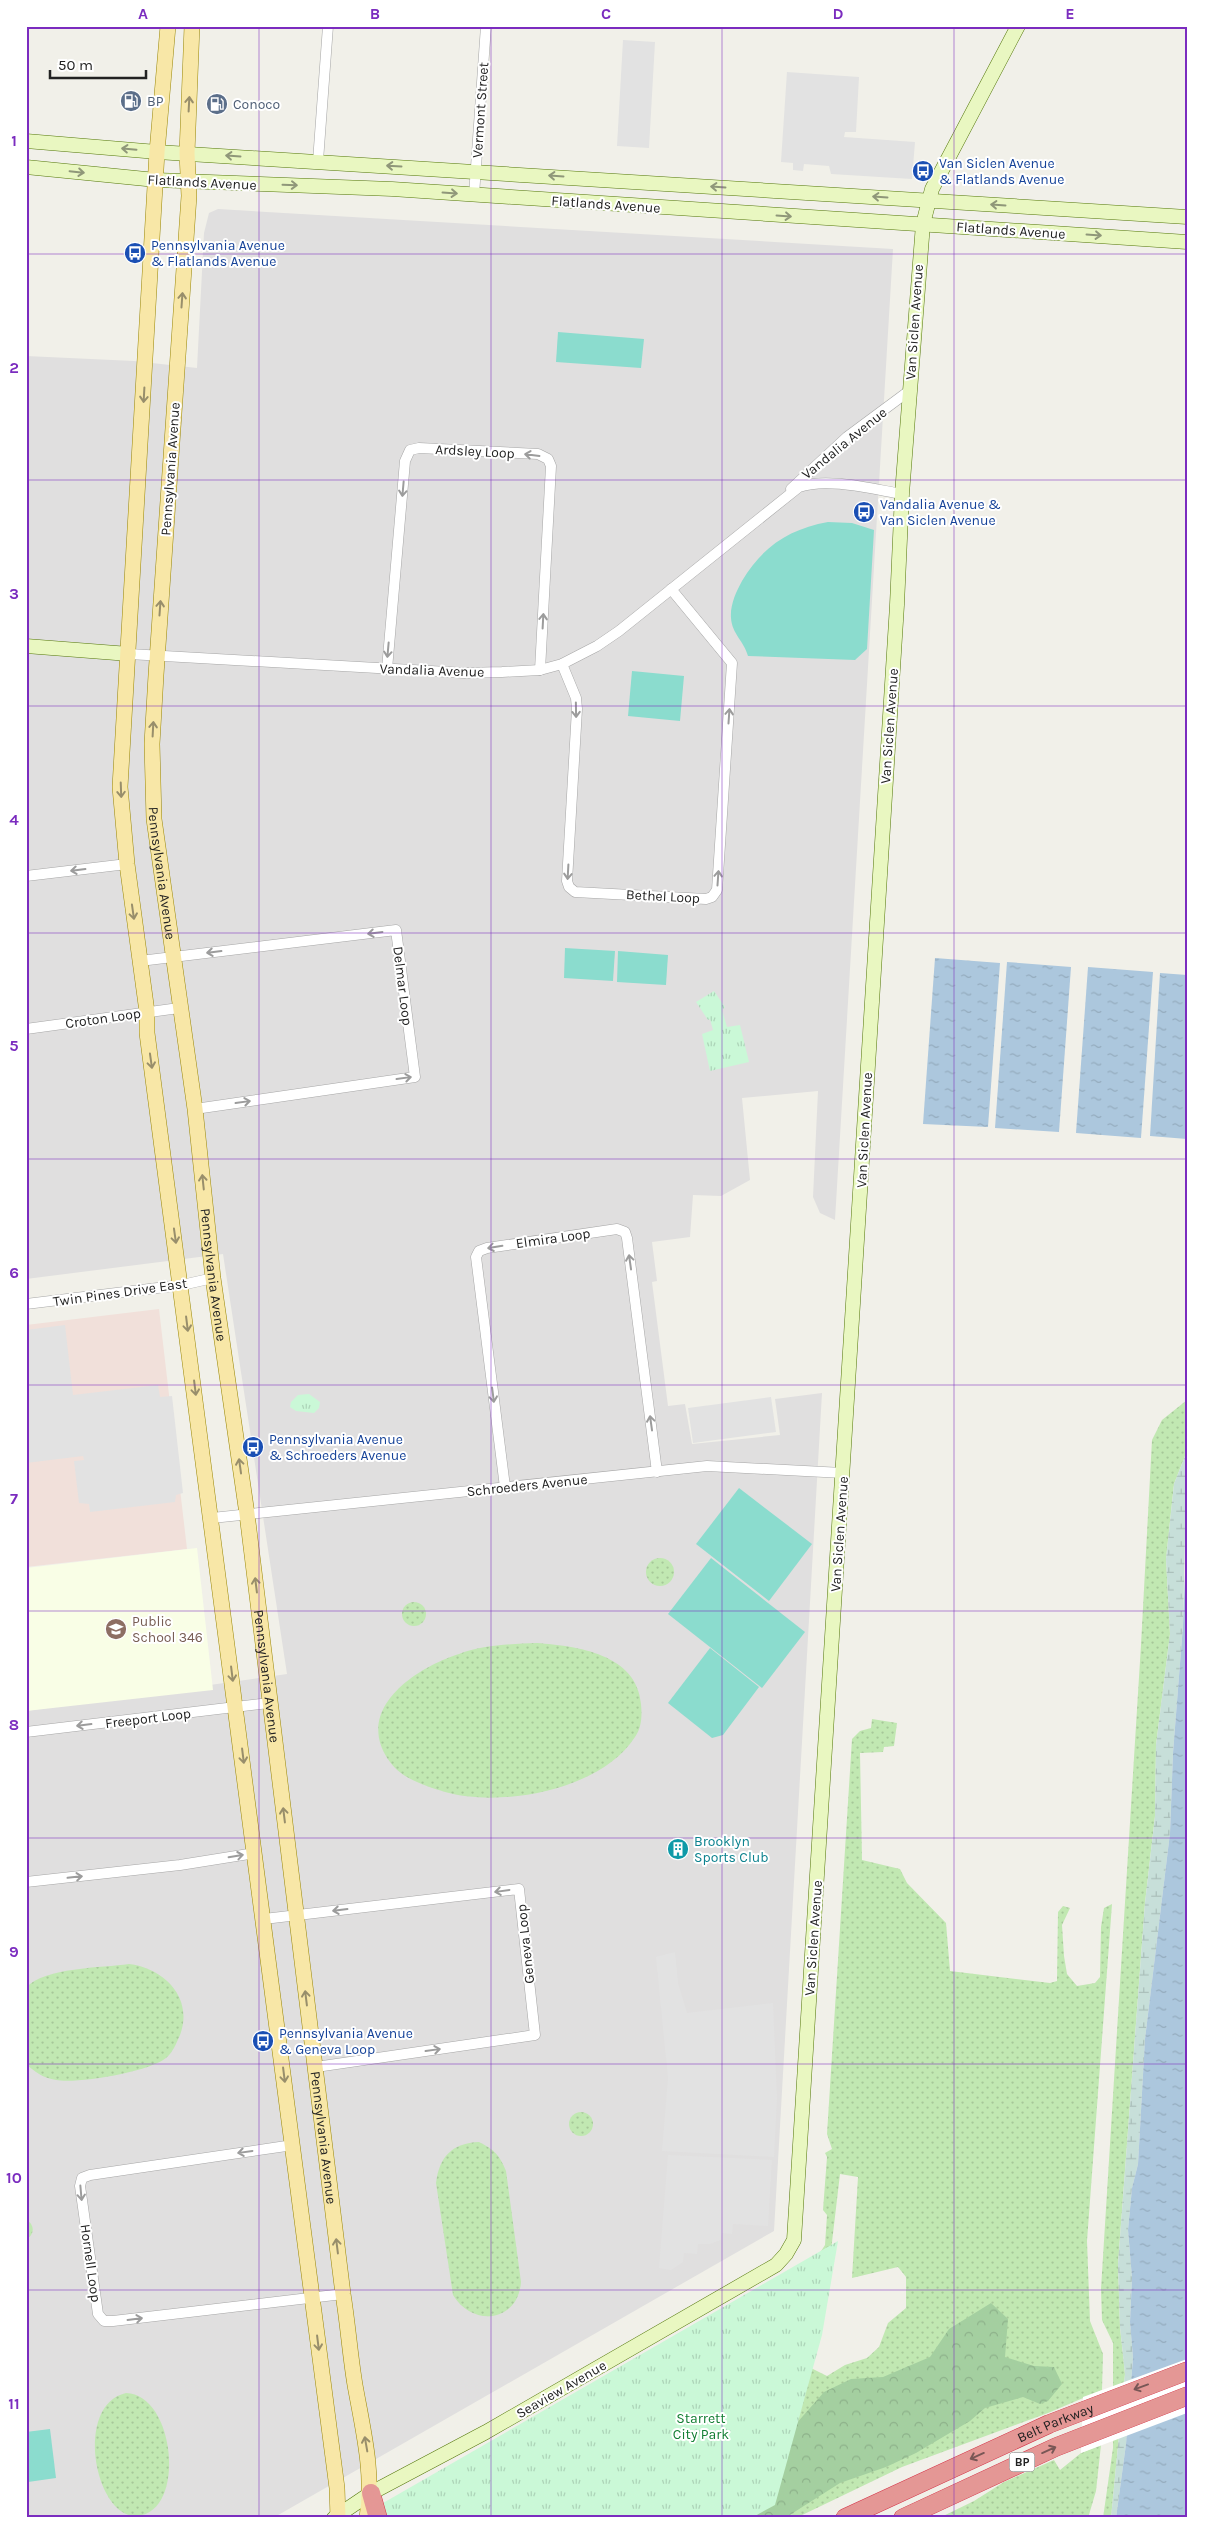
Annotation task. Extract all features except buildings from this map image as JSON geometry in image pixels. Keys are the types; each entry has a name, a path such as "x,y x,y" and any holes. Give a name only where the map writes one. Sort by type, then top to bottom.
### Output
{"highway":[{"name":"Belt Parkway","path":"845,2518 946,2470 1085,2409 1187,2371"},
{"name":"Belt Parkway","path":"903,2518 1087,2434 1187,2396"},
{"path":"834,2518 946,2470"},
{"path":"910,2518 957,2492"},
{"path":"371,2493 378,2518"}],"main road":[{"path":"168,26 157,152 120,787 126,864 147,1012 147,1033 182,1285 337,2488 337,2517"},
{"name":"Pennsylvania Avenue","path":"192,26 186,153 188,182 178,358 157,656 152,784 172,958 195,1109 213,1278 247,1514 343,2294 370,2470 371,2493 367,2518"}],"street":[{"path":"318,161 328,26"},
{"name":"Vermont Street","path":"474,194 486,26"},
{"name":"Van Siclen Avenue","path":"786,2254 794,2240 897,605 902,494 923,224 932,189 1018,26"},
{"name":"Flatlands Avenue","path":"26,141 157,152 476,170 1187,217"},
{"name":"Flatlands Avenue","path":"26,167 156,180 392,189 1187,242"},
{"name":"Vandalia Avenue","path":"782,499 824,457 909,391"},
{"name":"Ardsley Loop","path":"387,669 405,461 410,450 419,448 538,454 548,459 551,466 540,670"},
{"name":"Vandalia Avenue","path":"26,646 157,656 465,673 540,670 562,664 612,636 799,487 817,483 902,494"},
{"name":"Bethel Loop","path":"562,664 576,698 577,709 567,881 569,887 575,892 706,898 712,896 717,890 732,663 671,589"},
{"path":"26,876 126,864"},
{"name":"Delmar Loop","path":"140,961 396,930 415,1077 195,1109"},
{"name":"Croton Loop","path":"26,1029 180,1008"},
{"name":"Elmira Loop","path":"505,1487 476,1257 479,1251 487,1248 617,1229 625,1232 658,1472"},
{"name":"Twin Pines Drive East","path":"26,1304 182,1285 213,1278"},
{"name":"Schroeders Avenue","path":"212,1518 707,1466 843,1473"},
{"name":"Freeport Loop","path":"26,1732 269,1703"},
{"path":"26,1882 180,1865 255,1853"},
{"name":"Geneva Loop","path":"264,1920 519,1889 535,2035 316,2067"},
{"name":"Hornell Loop","path":"293,2145 90,2175 82,2178 80,2186 98,2314 104,2321 343,2294"},
{"name":"Seaview Avenue","path":"337,2517 371,2493 494,2428 776,2265 786,2254"}],"shaded area":[{"path":"623,40 655,42 649,148 617,146"},
{"path":"787,72 859,77 856,132 845,132 844,137 915,142 912,179 831,174 829,166 804,164 803,171 793,170 793,163 781,162"},
{"path":"218,209 893,249 835,1220 820,1213 813,1197 818,1091 742,1098 750,1180 721,1196 693,1195 690,1237 652,1242 657,1281 652,1282 668,1406 685,1404 692,1444 780,1435 775,1399 822,1393 774,2231 273,2518 26,2518 26,1711 287,1674 223,1254 26,1279 26,356 134,361 197,368 204,233 209,213"},
{"path":"558,332 644,339 641,368 556,362"},
{"path":"828,522 852,523 874,530 867,649 855,660 748,656 734,629 731,618 732,603 742,581 758,558 778,541 801,529"},
{"path":"632,671 684,676 680,721 628,716"},
{"path":"565,948 615,951 613,981 564,978"},
{"path":"618,951 668,955 666,985 617,982"},
{"path":"159,1309 187,1549 26,1567 26,1325"},
{"path":"65,1325 73,1395 158,1385 160,1397 172,1396 183,1493 176,1495 175,1502 90,1512 89,1504 79,1503 74,1461 84,1460 83,1456 26,1463 26,1330"},
{"path":"771,1397 776,1432 693,1443 688,1408"},
{"path":"739,1488 812,1544 769,1601 696,1544"},
{"name":"Public School 346","path":"197,1548 213,1690 26,1711 26,1568"},
{"path":"711,1558 805,1632 762,1688 668,1614"},
{"path":"710,1648 759,1687 723,1735 712,1738 668,1703"},
{"path":"675,1952 678,1983 687,2013 773,2003 777,2098 774,2157 662,2151 668,2078 656,1957"},
{"path":"668,2155 772,2160 768,2226 733,2224 732,2234 722,2233 721,2240 710,2244 698,2244 697,2254 684,2253 683,2262 671,2270 659,2268"},
{"path":"50,2429 56,2478 28,2482 26,2432"}],"green space":[{"path":"714,991 725,1007 722,1010 727,1027 740,1025 749,1062 710,1071 702,1034 713,1030 710,1019 708,1020 696,1002"},
{"path":"309,1394 320,1402 319,1408 314,1413 296,1411 290,1407 291,1402 298,1395"},
{"path":"1187,1400 1187,1451 1174,1484 1166,1559 1170,1634 1156,1745 1155,1816 1145,1903 1118,2264 1120,2327 1125,2374 1111,2518 1103,2518 1113,2448 1113,2343 1102,2320 1101,2289 1152,1440 1162,1420"},
{"path":"1187,1451 1183,1625 1173,1753 1170,1833 1145,2039 1138,2164 1132,2188 1128,2230 1132,2278 1130,2322 1133,2358 1126,2444 1116,2518 1111,2518 1125,2374 1120,2327 1118,2264 1145,1903 1155,1816 1156,1745 1170,1634 1166,1559 1174,1484"},
{"path":"660,1558 670,1562 674,1572 670,1582 660,1586 650,1582 646,1572 650,1562"},
{"path":"414,1602 423,1605 426,1614 423,1623 414,1626 405,1623 402,1614 405,1605"},
{"path":"537,1643 586,1650 617,1664 629,1674 637,1687 641,1704 641,1721 635,1737 619,1755 599,1770 575,1782 521,1796 494,1798 445,1792 415,1781 395,1768 380,1743 379,1725 384,1709 394,1694 408,1681 424,1669 468,1651 497,1645"},
{"path":"872,1719 897,1723 894,1746 884,1747 883,1752 860,1753 862,1860 900,1869 907,1883 946,1923 950,1971 1050,1983 1057,1981 1058,1912 1063,1906 1070,1908 1062,1925 1067,1974 1077,1986 1095,1983 1100,1977 1101,1927 1104,1908 1112,1904 1087,2241 1090,2321 1103,2354 1102,2390 1048,2413 902,2467 796,2518 394,2518 809,2367 827,2376 845,2365 867,2358 879,2347 888,2323 906,2308 906,2277 898,2267 852,2278 858,2177 840,2174 828,2276 814,2262 825,2245 827,2215 823,2210 827,2157 825,2153 832,2149 827,2134 852,1739 860,1731 871,1728"},
{"path":"129,1964 142,1967 164,1978 179,1997 183,2009 183,2021 180,2035 174,2048 166,2058 145,2068 112,2076 66,2081 47,2078 26,2064 26,1988 34,1981 59,1972"},
{"path":"581,2112 586,2113 592,2119 592,2129 586,2135 581,2136 576,2135 570,2129 569,2124 570,2119 576,2113"},
{"path":"479,2142 489,2147 496,2154 506,2171 521,2282 518,2295 512,2306 493,2316 472,2313 462,2306 453,2295 436,2183 440,2166 448,2153 461,2145"},
{"path":"26,2219 31,2224 33,2230 26,2240"},
{"name":"Starrett City Park","path":"838,2241 822,2335 775,2505 751,2518 357,2518"},
{"path":"991,2303 1008,2319 1005,2357 1034,2366 1054,2367 1062,2384 1048,2401 1040,2404 1023,2397 985,2408 970,2421 916,2453 886,2467 840,2483 785,2518 756,2518 766,2493 781,2441 824,2392 851,2379 883,2377 930,2357 949,2329"},
{"path":"126,2393 143,2398 155,2412 164,2431 169,2453 168,2476 163,2495 153,2510 137,2516 122,2512 110,2500 101,2482 96,2460 95,2438 99,2418 110,2402"},
{"path":"1101,2445 1096,2491 1088,2518 977,2518 979,2515 973,2518 939,2518 974,2501 1004,2482 1054,2460 1060,2470 1081,2453"}],"water":[{"path":"935,958 1000,963 988,1127 923,1124"},
{"path":"1007,962 1071,967 1059,1132 995,1128"},
{"path":"1088,967 1153,972 1141,1138 1076,1133"},
{"path":"1160,973 1187,975 1187,1139 1150,1136"},
{"path":"1187,1523 1187,2518 1116,2518 1126,2444 1133,2358 1130,2322 1132,2278 1128,2230 1132,2188 1138,2164 1145,2039 1170,1833 1173,1753 1183,1625"}],"pier":[{"path":"1187,2359 1187,2413 1081,2453 1083,2397"}],"place":[{"name":"BP","path":"131,101"},
{"name":"Conoco","path":"217,104"},
{"name":"Van Siclen Avenue & Flatlands Avenue","path":"923,171"},
{"name":"Pennsylvania Avenue & Flatlands Avenue","path":"135,253"},
{"name":"Vandalia Avenue & Van Siclen Avenue","path":"864,512"},
{"name":"Pennsylvania Avenue & Schroeders Avenue","path":"253,1447"},
{"name":"Public School 346","path":"116,1629"},
{"name":"Brooklyn Sports Club","path":"678,1849"},
{"name":"Pennsylvania Avenue & Geneva Loop","path":"263,2041"}]}
